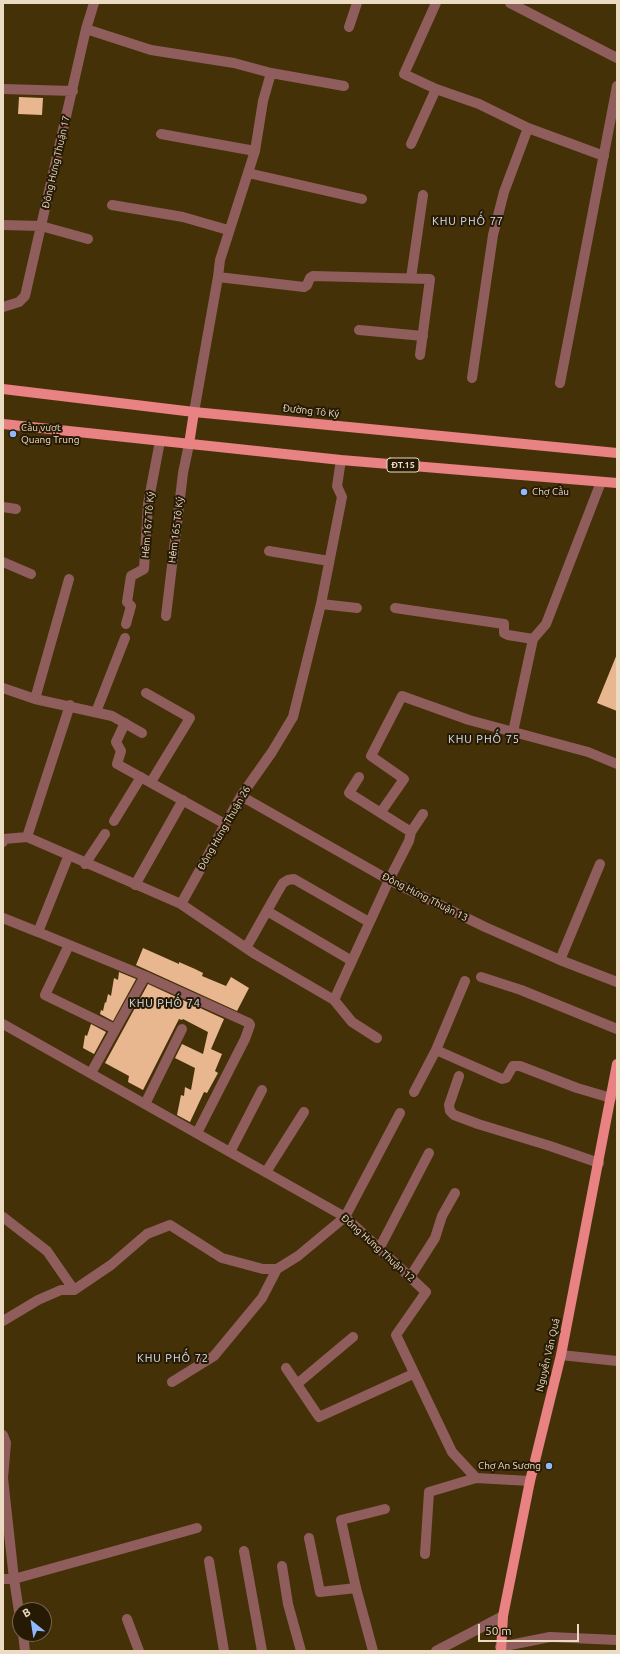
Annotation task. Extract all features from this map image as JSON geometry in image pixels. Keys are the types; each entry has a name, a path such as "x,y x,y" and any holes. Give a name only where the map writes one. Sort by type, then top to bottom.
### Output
{"main road":[{"name":"Đường Tô Ký","path":"3,389 194,412 617,453"},
{"path":"189,444 194,412"},
{"name":"ĐT.15","path":"3,424 341,460 617,483"},
{"name":"Nguyễn Văn Quá","path":"501,1649 503,1616 530,1481 561,1355 616,1077 617,1064"}],"street":[{"name":"Đông Hưng Thuận 17","path":"3,307 19,302 25,296 86,29 94,3"},
{"path":"349,27 356,3"},
{"path":"436,3 404,74 436,89 479,104 528,128 604,156"},
{"path":"510,3 617,58"},
{"path":"86,29 151,50 234,62 271,73 344,86"},
{"path":"194,412 220,260 228,230 255,151 263,101 271,73"},
{"path":"560,383 617,86"},
{"path":"3,89 73,91"},
{"path":"411,144 436,89"},
{"path":"472,378 492,235 504,192 528,128"},
{"path":"161,134 255,151"},
{"path":"248,173 362,199"},
{"path":"411,278 423,195"},
{"path":"112,204 183,217 228,230"},
{"path":"3,224 41,226 88,239"},
{"path":"218,277 304,287 313,276 430,279 420,355"},
{"path":"359,330 423,336"},
{"name":"Hẻm 167 Tô Ký","path":"126,624 131,606 127,602 131,576 144,569 148,504 160,441"},
{"name":"Hẻm 165 Tô Ký","path":"166,616 183,473 189,444"},
{"name":"Đông Hưng Thuận 26","path":"181,904 241,796 272,752 293,716 321,604 342,497 338,486 341,460"},
{"path":"513,732 533,639 546,624 601,482"},
{"path":"3,507 16,510"},
{"path":"269,552 329,561"},
{"path":"3,562 30,574"},
{"path":"35,699 69,579"},
{"path":"321,604 357,608"},
{"path":"395,608 504,624 504,633 533,639"},
{"path":"96,712 125,638"},
{"path":"3,688 35,699 70,705 112,716 142,733"},
{"path":"146,693 190,718 151,782"},
{"path":"381,812 404,779 371,756 402,696 469,720 588,752 617,764"},
{"path":"27,837 70,705"},
{"path":"125,723 116,742 121,751 118,764 226,824"},
{"path":"114,821 141,777"},
{"path":"359,777 349,793 411,832"},
{"name":"Đông Hưng Thuận 13","path":"241,796 389,880 485,927 560,960 617,982"},
{"path":"134,885 183,800"},
{"path":"334,1000 389,880 409,841 411,832 423,814"},
{"path":"85,864 105,834"},
{"path":"3,842 4,839 27,837 68,857 181,904 246,948 334,1000 352,1022 377,1038"},
{"path":"38,932 68,857"},
{"path":"560,960 600,864"},
{"path":"246,948 284,883 294,879 370,922"},
{"path":"267,911 352,961"},
{"path":"3,918 145,976 245,1020 250,1025 223,1084 197,1133"},
{"path":"69,945 45,995 115,1029"},
{"path":"91,1073 145,976"},
{"path":"481,976 617,1029"},
{"path":"414,1092 436,1050 465,981"},
{"name":"Đông Hưng Thuận 12","path":"3,1024 345,1216 426,1292 396,1335 413,1374 432,1407 452,1452 476,1478"},
{"path":"145,1104 182,1029"},
{"path":"436,1050 502,1079 506,1078 513,1066 520,1066 577,1088 611,1098"},
{"path":"459,1076 449,1105 450,1111 454,1114 478,1124 599,1163"},
{"path":"230,1152 262,1090"},
{"path":"266,1172 304,1112"},
{"path":"172,1382 214,1356 262,1298 277,1269 298,1256 345,1216 400,1113"},
{"path":"379,1249 429,1153"},
{"path":"410,1277 435,1238 442,1216 455,1193"},
{"path":"3,1217 46,1251 74,1290"},
{"path":"3,1321 38,1300 61,1290 74,1290 111,1265 147,1234 170,1224 222,1258 263,1269 277,1269"},
{"path":"297,1384 353,1337"},
{"path":"561,1355 617,1361"},
{"path":"286,1368 319,1417 413,1374"},
{"path":"3,1436 6,1443 3,1478 18,1602"},
{"path":"425,1554 424,1539 429,1492 476,1478 530,1481"},
{"path":"374,1651 356,1588 341,1520 385,1509"},
{"path":"3,1579 14,1579 197,1528"},
{"path":"309,1538 320,1592 356,1588"},
{"path":"244,1550 262,1651"},
{"path":"209,1561 224,1651"},
{"path":"282,1566 288,1604 300,1651"},
{"path":"436,1651 503,1616"},
{"path":"127,1619 139,1651"},
{"path":"501,1649 550,1637 617,1640"}],"building":[{"path":"19,97 43,98 42,115 18,114"},
{"path":"617,654 617,711 597,703"},
{"path":"143,948 179,964 179,962 195,969 203,973 202,976 226,986 231,977 249,988 237,1011 136,965"},
{"path":"119,972 136,979 113,1021 100,1014 101,1010 103,1011 108,994 111,996 114,978 118,980"},
{"path":"148,984 224,1019 211,1049 222,1054 215,1071 218,1073 207,1093 204,1092 190,1122 177,1115 181,1095 184,1096 185,1087 191,1090 195,1068 175,1058 182,1044 203,1054 208,1032 183,1019 179,1019 143,1090 128,1082 129,1076 105,1063"},
{"path":"91,1024 106,1032 94,1054 83,1048 85,1035 87,1036"}],"place":[{"name":"Cầu vượt Quang Trung","path":"13,434"},
{"name":"Chợ Cầu","path":"524,492"},
{"name":"Chợ An Sương","path":"549,1466"}],"district":[{"name":"KHU PHỐ 77","path":"468,221"},
{"name":"KHU PHỐ 75","path":"484,739"},
{"name":"KHU PHỐ 74","path":"165,1003"},
{"name":"KHU PHỐ 72","path":"173,1358"}]}
